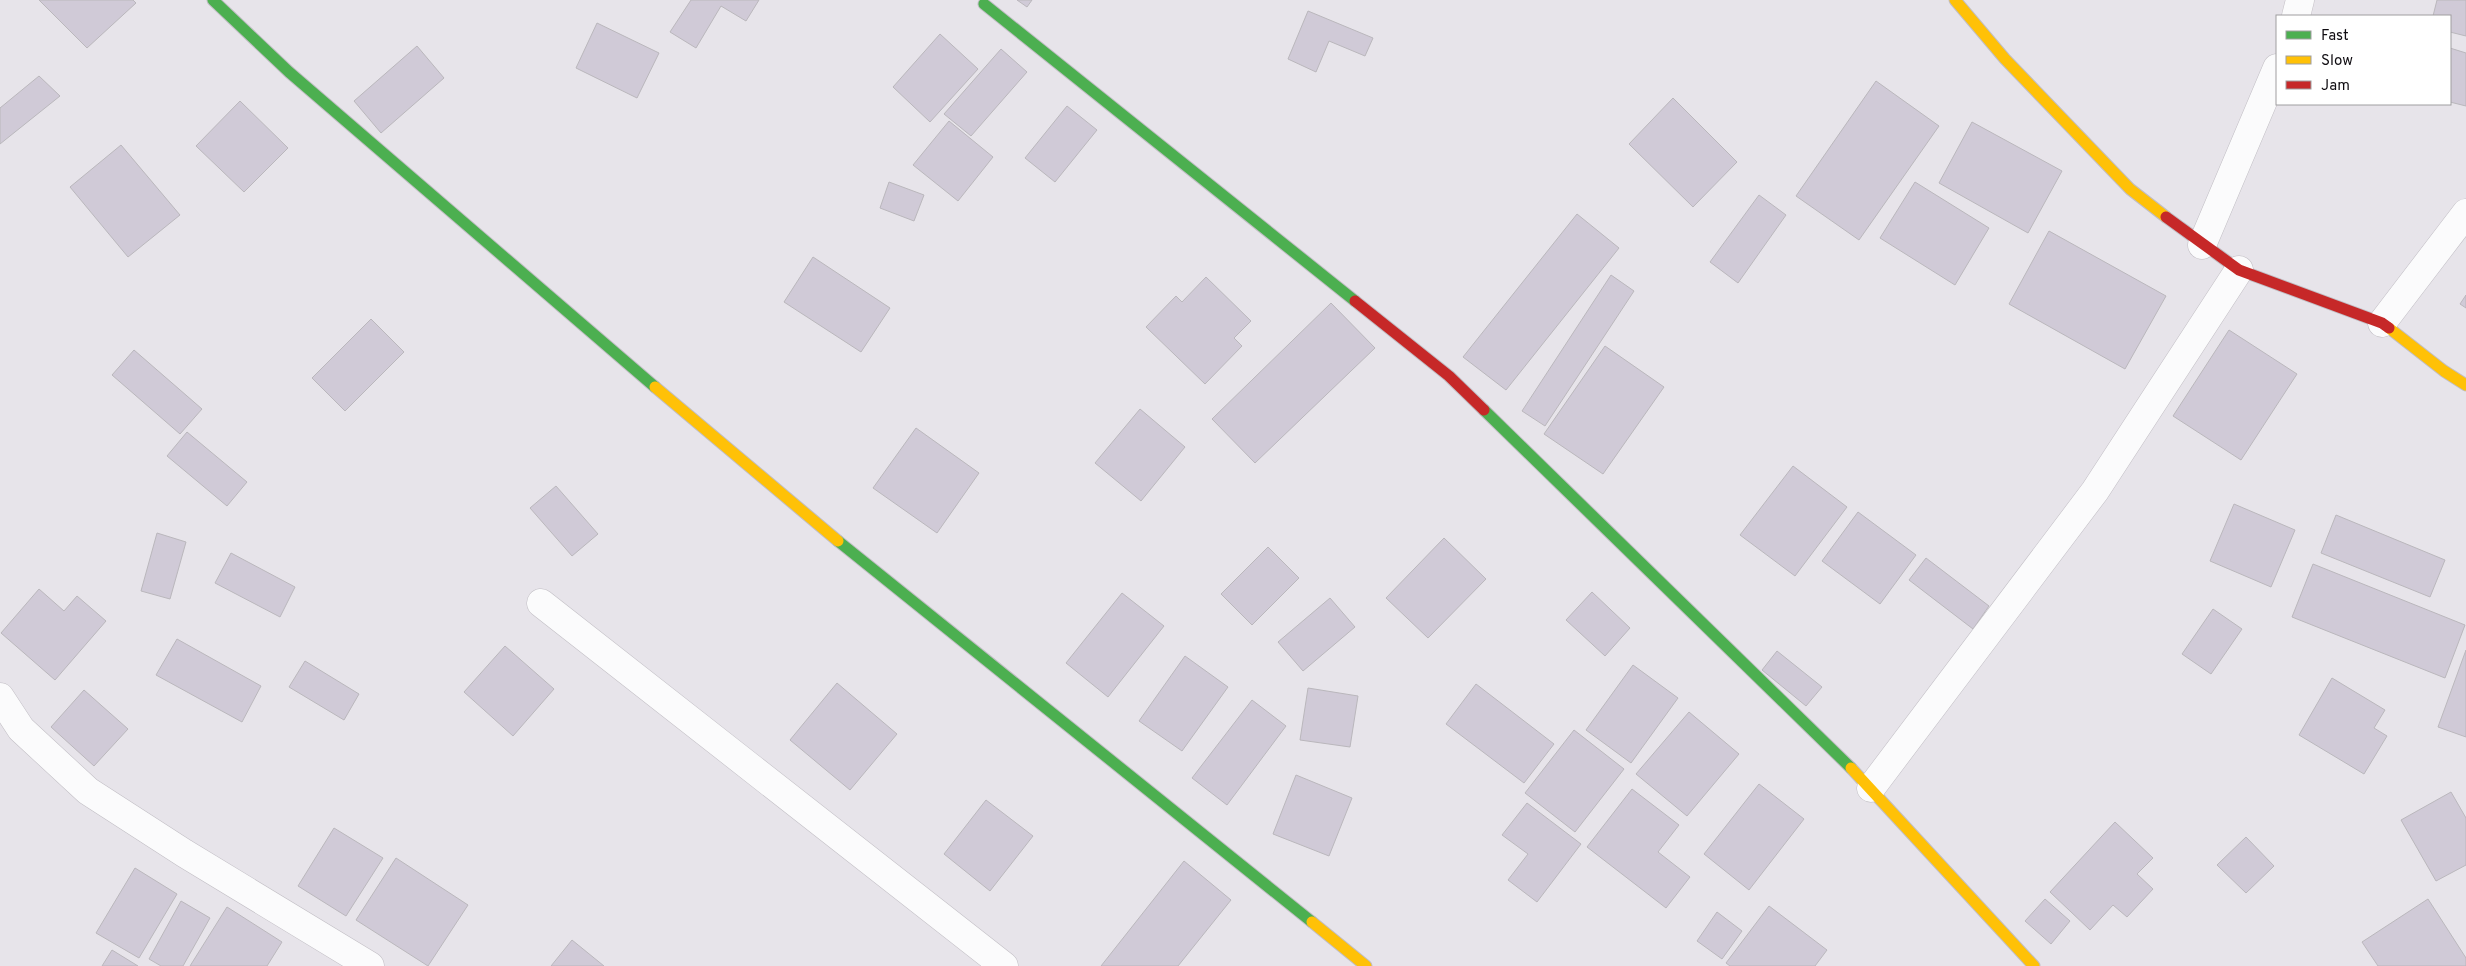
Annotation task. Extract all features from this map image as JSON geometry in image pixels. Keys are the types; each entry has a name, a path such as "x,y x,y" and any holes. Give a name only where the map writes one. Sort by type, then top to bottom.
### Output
{"street":[{"path":"213,0 289,72 778,492 1366,966"},
{"path":"1955,0 2005,59 2130,189 2202,245 2239,270 2382,323 2444,371 2466,385"},
{"path":"2296,15 2300,0"},
{"path":"984,4 1449,376 1871,788 2034,966"},
{"path":"2202,245 2276,70"},
{"path":"2382,323 2466,214"},
{"path":"1871,788 2095,491 2239,270"},
{"path":"541,603 1004,966"},
{"path":"0,697 21,729 88,791 184,853 370,966"}],"building":[{"path":"39,0 133,0 136,3 87,48"},
{"path":"691,0 759,0 746,21 721,6 696,48 670,32"},
{"path":"1017,0 1032,0 1027,7"},
{"path":"2437,0 2466,0 2466,36 2451,32 2451,15 2433,15"},
{"path":"1308,11 1373,38 1365,56 1329,41 1316,72 1288,59"},
{"path":"597,23 659,53 637,98 576,68"},
{"path":"940,34 978,69 930,122 893,87"},
{"path":"417,46 444,78 381,133 354,101"},
{"path":"2451,48 2466,53 2466,106 2451,102"},
{"path":"1001,49 1027,72 971,136 944,114"},
{"path":"39,76 60,96 0,144 0,108"},
{"path":"1876,81 1939,126 1859,240 1796,196"},
{"path":"1673,98 1737,162 1693,207 1629,144"},
{"path":"240,101 288,148 244,192 196,146"},
{"path":"1067,106 1097,130 1055,182 1025,158"},
{"path":"949,121 993,157 958,201 913,165"},
{"path":"1972,122 2062,171 2028,233 1939,183"},
{"path":"121,145 180,215 128,257 70,187"},
{"path":"889,182 924,195 914,221 880,208"},
{"path":"1915,182 1989,228 1955,285 1880,238"},
{"path":"1759,195 1786,215 1738,283 1710,262"},
{"path":"1577,214 1619,248 1506,390 1463,357"},
{"path":"2049,231 2166,296 2125,369 2009,304"},
{"path":"813,257 890,308 861,352 784,302"},
{"path":"1611,275 1634,291 1545,426 1522,411"},
{"path":"1206,277 1251,321 1234,338 1242,346 1205,384 1146,327 1176,296 1182,302"},
{"path":"2466,295 2466,308 2460,304"},
{"path":"1331,303 1375,348 1255,463 1212,419"},
{"path":"371,319 404,352 345,411 312,378"},
{"path":"2229,330 2297,374 2241,460 2173,416"},
{"path":"1605,346 1664,387 1603,474 1544,434"},
{"path":"134,350 202,409 180,434 112,375"},
{"path":"1140,409 1185,447 1141,501 1095,463"},
{"path":"916,428 979,473 937,533 873,488"},
{"path":"187,432 247,482 227,506 167,456"},
{"path":"1793,466 1847,507 1795,576 1740,535"},
{"path":"556,486 598,534 572,556 530,508"},
{"path":"2234,504 2295,530 2271,587 2210,561"},
{"path":"1858,512 1916,555 1880,604 1822,561"},
{"path":"2336,515 2445,560 2430,597 2321,553"},
{"path":"157,533 186,542 170,599 141,591"},
{"path":"1444,538 1486,579 1428,638 1386,598"},
{"path":"1268,547 1299,578 1252,625 1221,594"},
{"path":"231,553 295,587 280,617 215,583"},
{"path":"1926,558 1989,606 1973,629 1909,580"},
{"path":"2313,564 2465,625 2445,678 2292,617"},
{"path":"39,589 64,611 77,596 106,621 55,680 1,633"},
{"path":"1592,592 1630,628 1605,656 1566,620"},
{"path":"1122,593 1164,626 1108,697 1066,663"},
{"path":"1330,598 1355,627 1303,671 1278,642"},
{"path":"2213,609 2242,629 2211,674 2182,654"},
{"path":"177,639 261,686 242,722 156,675"},
{"path":"505,646 554,689 513,736 464,692"},
{"path":"2466,650 2466,737 2438,727"},
{"path":"1777,651 1822,687 1806,706 1762,670"},
{"path":"1185,656 1228,687 1182,751 1139,721"},
{"path":"305,661 359,694 344,720 289,687"},
{"path":"1633,665 1678,698 1631,763 1586,730"},
{"path":"2332,678 2385,710 2374,728 2387,736 2364,774 2299,735"},
{"path":"837,683 897,734 850,790 790,740"},
{"path":"1476,684 1554,744 1524,783 1446,724"},
{"path":"1308,688 1358,696 1350,747 1300,740"},
{"path":"84,690 128,729 94,766 51,727"},
{"path":"1252,700 1286,726 1227,805 1192,778"},
{"path":"1689,712 1739,754 1687,816 1636,774"},
{"path":"1574,730 1624,769 1575,832 1525,793"},
{"path":"1296,775 1352,798 1329,856 1273,834"},
{"path":"1759,784 1804,819 1749,890 1704,854"},
{"path":"1632,789 1679,825 1658,852 1690,877 1666,908 1587,847"},
{"path":"2451,792 2466,818 2466,865 2436,881 2401,820"},
{"path":"986,800 1033,836 990,891 944,854"},
{"path":"1527,803 1581,844 1537,902 1508,880 1528,854 1502,835"},
{"path":"2115,822 2153,858 2137,874 2153,889 2127,917 2113,905 2090,930 2050,892"},
{"path":"334,828 383,858 346,916 298,886"},
{"path":"2246,837 2274,866 2246,893 2217,865"},
{"path":"396,858 468,905 428,966 356,920"},
{"path":"1184,861 1231,900 1178,966 1101,966"},
{"path":"135,868 177,894 139,958 96,933"},
{"path":"2045,899 2070,921 2051,944 2025,921"},
{"path":"2428,899 2466,958 2466,966 2378,966 2362,942"},
{"path":"181,901 210,918 183,966 161,966 149,959"},
{"path":"1769,906 1827,950 1815,966 1730,966 1726,963"},
{"path":"227,907 282,942 267,966 190,966"},
{"path":"1717,912 1742,931 1722,959 1697,941"},
{"path":"572,940 604,966 551,966"},
{"path":"112,950 138,966 102,966"}],"traffic: fast":[{"path":"213,0 289,72 655,387"},
{"path":"984,4 1355,301"},
{"path":"1484,410 1851,768"},
{"path":"838,541 1312,922"}],"traffic: slow":[{"path":"1955,0 2005,59 2130,189 2166,217"},
{"path":"2389,328 2444,371 2466,385"},
{"path":"655,387 838,541"},
{"path":"1851,768 2034,966"},
{"path":"1312,922 1366,966"}],"traffic: jam":[{"path":"2166,217 2239,270 2382,323 2389,328"},
{"path":"1355,301 1449,376 1484,410"}]}
